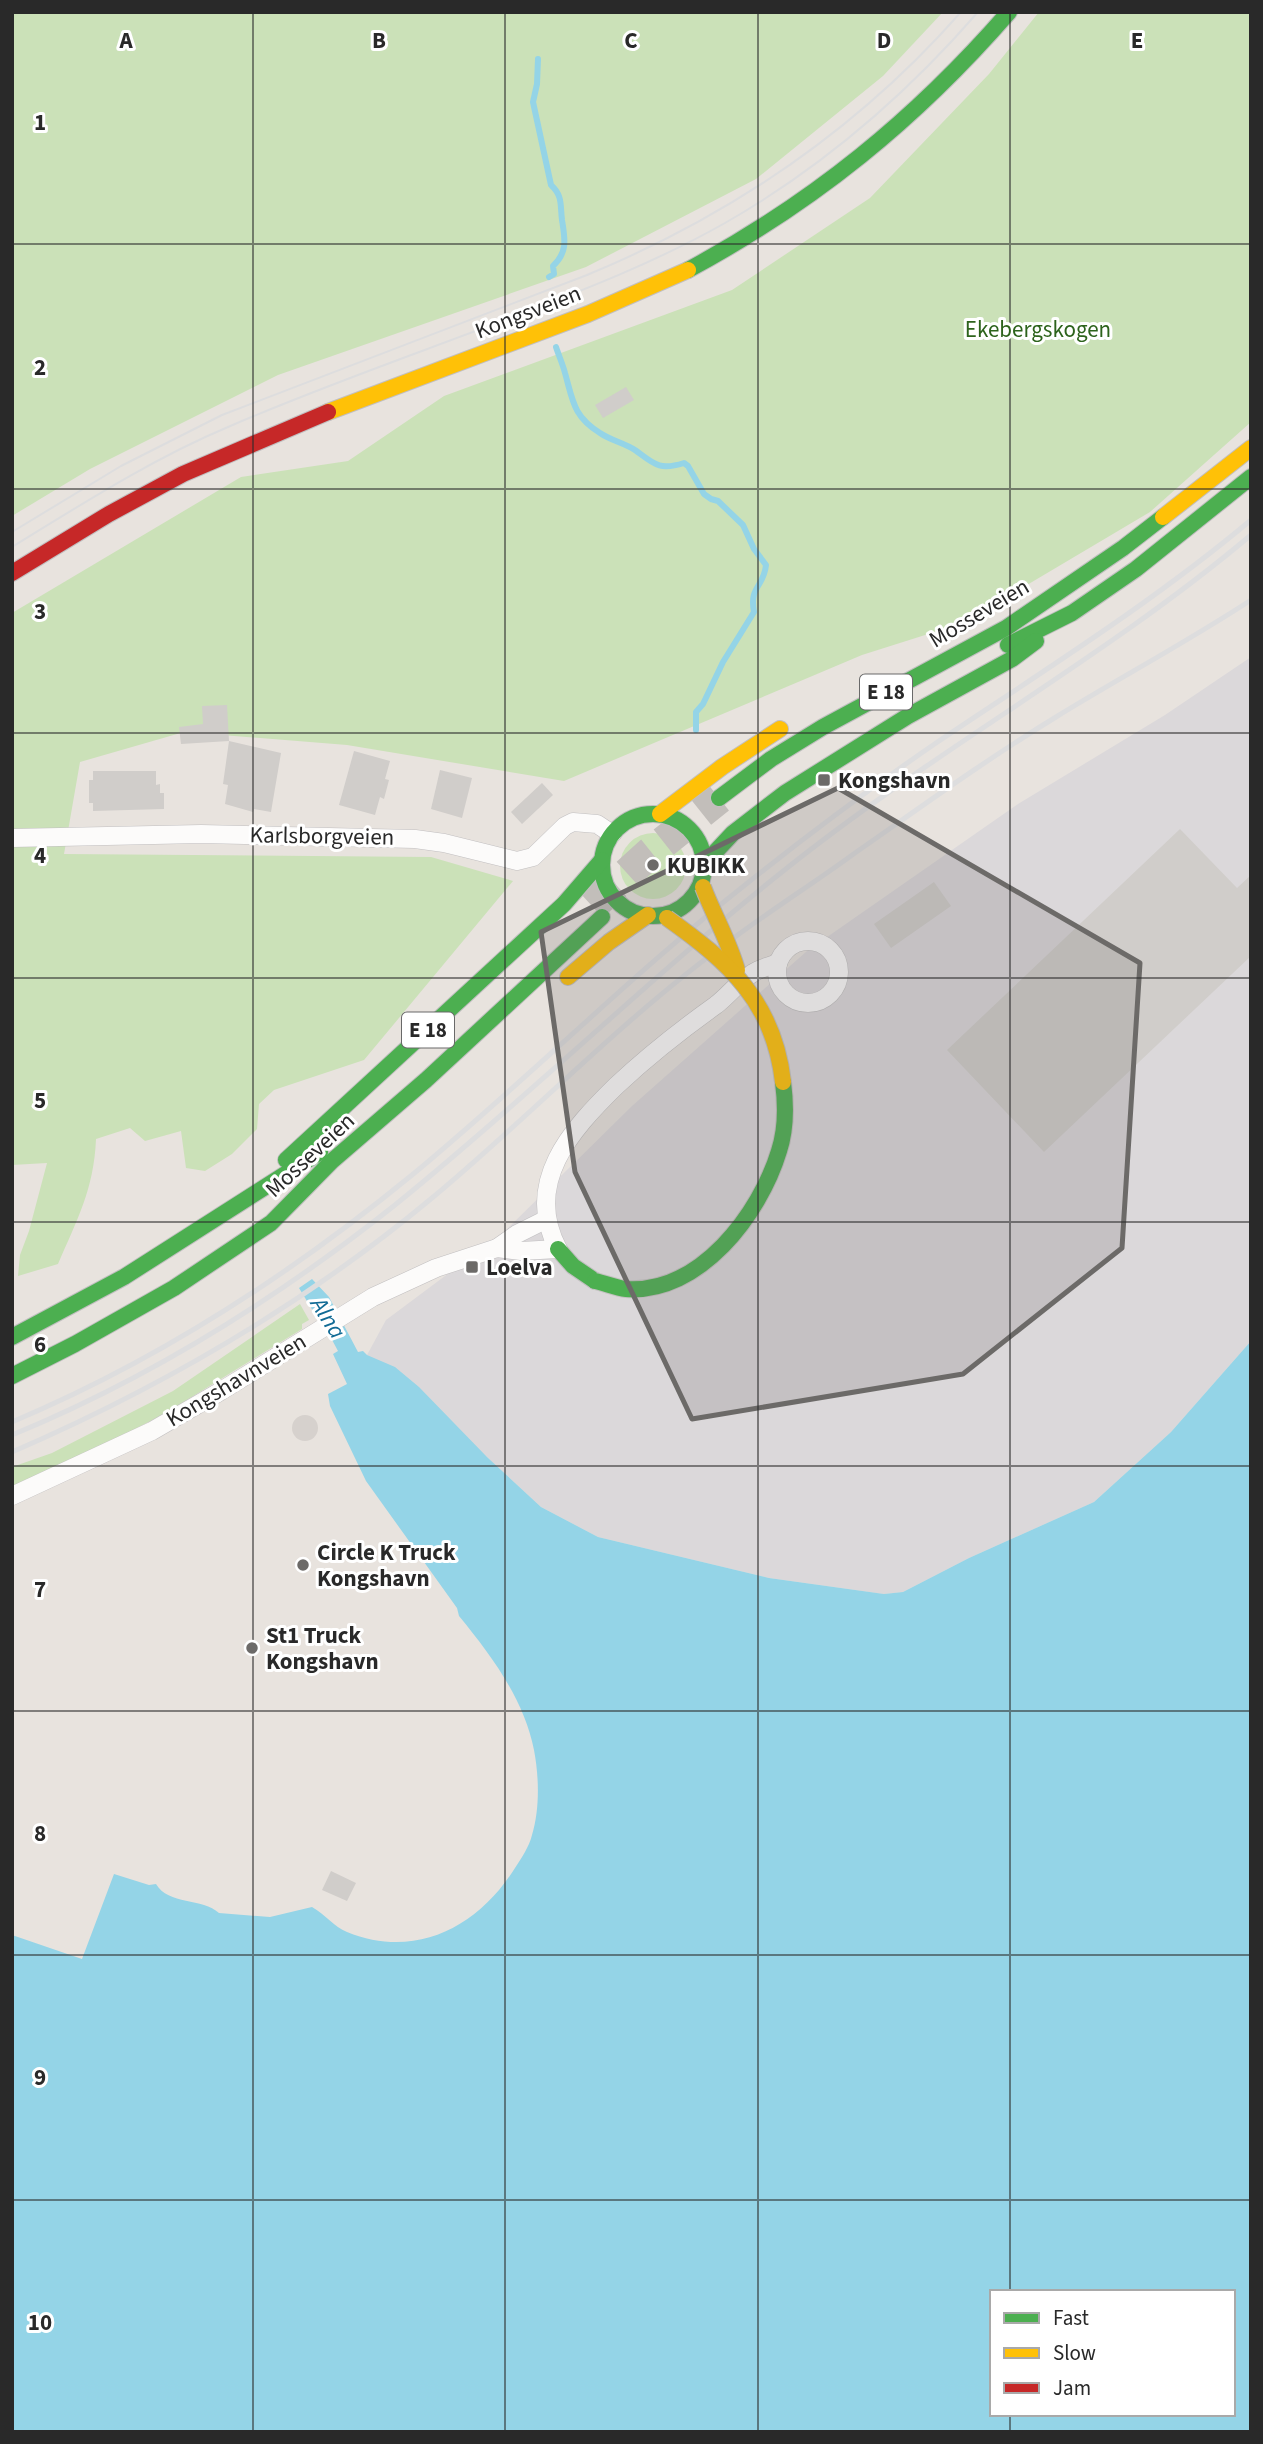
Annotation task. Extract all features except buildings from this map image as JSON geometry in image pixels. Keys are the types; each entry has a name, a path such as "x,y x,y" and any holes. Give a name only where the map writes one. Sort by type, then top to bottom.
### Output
{"main road":[{"name":"Kongsveien","path":"12,573 128,503 212,460 625,299 711,258 797,205 864,155 951,77 1009,12"},
{"name":"Mosseveien","path":"1251,448 1123,548 1006,628 806,737 724,804 860,722 1072,613 1136,569 1251,477"},
{"name":"E 18","path":"976,626 1057,591"},
{"name":"E 18","path":"704,864 733,833 785,793 908,716 1012,659 1072,613"},
{"path":"660,814 722,767 769,735 798,720"},
{"path":"558,1249 573,1266 595,1282 625,1290 645,1289 667,1283 689,1272 733,1236 755,1208 780,1149 783,1126 785,1105 782,1071 773,1036 766,1019 739,975 730,944 715,919 702,885 704,864 701,846 691,830 677,819 660,814 649,813 629,820 612,834"},
{"name":"E 18","path":"250,1195 318,1129 564,904 602,860 612,834"},
{"path":"602,860 603,873 614,897 635,913 659,916 715,954 739,975"},
{"path":"561,984 609,942 686,904 702,885"},
{"name":"Mosseveien","path":"12,1337 146,1264 250,1195 305,1163 349,1128 597,912 407,1097 332,1161 271,1223 174,1288 12,1376"},
{"name":"E 18","path":"271,1223 325,1189"}],"street":[{"name":"Karlsborgveien","path":"12,838 201,834 415,839 444,843 517,861 533,857 565,826 573,822 597,824 612,834"},
{"path":"803,941 812,941 828,948 838,964 837,982 825,997 815,1002 804,1002 789,996 783,990 777,973 778,964 788,948 803,941"},
{"path":"558,1249 547,1219 547,1191 560,1151 576,1129 603,1099 656,1050 717,1004 752,973 778,964"},
{"path":"717,1004 783,990"},
{"name":"Kongshavnveien","path":"12,1496 152,1431 359,1305 415,1277 497,1248 547,1219"},
{"name":"Kongshavnveien","path":"497,1248 521,1251 558,1249"}],"highlighted area":[{"path":"838,788 1140,963 1122,1248 963,1374 692,1419 575,1172 541,932"}],"shaded area":[{"path":"1251,657 1251,1341 1171,1432 1094,1502 969,1558 903,1592 884,1594 769,1578 598,1537 541,1507 487,1457 367,1355 386,1320 504,1232 632,1106 807,951 1018,804 1165,715"},
{"path":"305,1415 314,1419 318,1428 314,1437 305,1441 296,1437 292,1428 296,1419"}],"green space":[{"path":"12,12 943,12 883,76 756,179 586,267 278,375 90,469 12,516"},
{"name":"Ekebergskogen","path":"1039,12 1251,12 1251,422 1150,512 963,623 862,655 564,781 347,745 184,732 80,762 64,854 431,857 513,881 364,1060 274,1090 259,1104 257,1129 232,1154 205,1171 186,1168 181,1131 145,1141 130,1128 96,1139 88,1189 58,1264 18,1276 20,1255 47,1163 12,1165 12,613 241,477 348,461 444,396 732,290 870,198 989,74"},
{"path":"653,833 666,836 676,843 683,853 686,866 683,879 676,889 666,896 653,899 640,896 630,889 623,879 620,866 623,853 630,843 640,836"},
{"path":"300,1304 309,1320 302,1324 302,1329 169,1411 115,1440 12,1487 12,1467 52,1453 173,1391"}],"water":[{"name":"Alna","path":"312,1279 329,1297 358,1352 363,1351 395,1367 419,1387 487,1457 541,1507 598,1537 769,1578 884,1594 903,1592 969,1558 1094,1502 1171,1432 1251,1341 1251,2432 12,2432 12,1935 82,1959 114,1874 149,1885 156,1884 161,1891 169,1895 204,1905 219,1913 270,1917 312,1907 342,1930 373,1940 421,1940 464,1922 483,1907 500,1889 520,1860 535,1825 537,1771 523,1713 505,1678 366,1481 330,1406 328,1394 347,1384 333,1354 338,1351 316,1310 313,1311 299,1288"}],"waterway":[{"path":"538,59 533,102 551,185 558,193 560,201 564,239 561,256 553,266 554,274 549,277"},
{"path":"556,347 572,400 584,420 591,427 657,465 684,463 688,466 704,494 718,501 743,525 754,549 766,565 763,578 753,597 754,612 696,712 696,730"}],"tunnel":[{"path":"592,906 650,853 719,798"}],"tram line":[{"path":"12,532 121,466 222,415 587,275 640,252 691,225 741,197 835,131 879,94 961,12"},
{"path":"12,547 118,483 200,440 298,398 592,286 646,263 725,223 795,178 860,128 922,72 978,12"}],"railway":[{"path":"12,1422 119,1372 170,1343 221,1313 318,1247 366,1212 455,1139 664,952 773,863 912,760 1136,608 1251,520"},
{"path":"12,1435 63,1413 163,1362 259,1304 351,1239 445,1164 787,868 902,783 1138,622 1251,535"},
{"path":"12,1452 178,1371 334,1273 432,1198 653,1001 746,929 1005,750 1251,600"}],"traffic: fast":[{"path":"688,270 778,216 860,156 937,88 1009,12"},
{"path":"1008,645 1072,613 1136,569 1251,477"},
{"path":"719,798 771,759 823,727 1006,628 1123,548 1163,517"},
{"path":"704,864 733,833 785,793 908,716 1012,659 1036,641"},
{"path":"653,814 672,818 689,829 700,846 704,865 700,884 689,901 672,912 653,916 634,912 617,901 606,884 602,865 606,846 617,829 634,818 653,814"},
{"path":"286,1160 564,904 602,860"},
{"path":"12,1376 174,1288 271,1223 332,1161 426,1080 602,917"},
{"path":"595,1281 626,1289 653,1287 678,1278 702,1264 723,1246 742,1224 757,1200 779,1151 785,1117 783,1082"},
{"path":"12,1337 124,1277 320,1152"},
{"path":"558,1249 573,1266 595,1281"}],"traffic: slow":[{"path":"328,412 588,314 688,270"},
{"path":"1163,517 1251,448"},
{"path":"660,814 722,767 780,729"},
{"path":"703,887 737,970"},
{"path":"568,977 609,942 648,915"},
{"path":"667,918 710,951 745,986 770,1029 783,1082"}],"traffic: jam":[{"path":"12,573 109,514 183,474 328,412"}],"place":[{"name":"Kongshavn","path":"824,780"},
{"name":"KUBIKK","path":"653,865"},
{"name":"Loelva","path":"472,1267"},
{"name":"Circle K Truck Kongshavn","path":"303,1565"},
{"name":"St1 Truck Kongshavn","path":"252,1648"}]}
